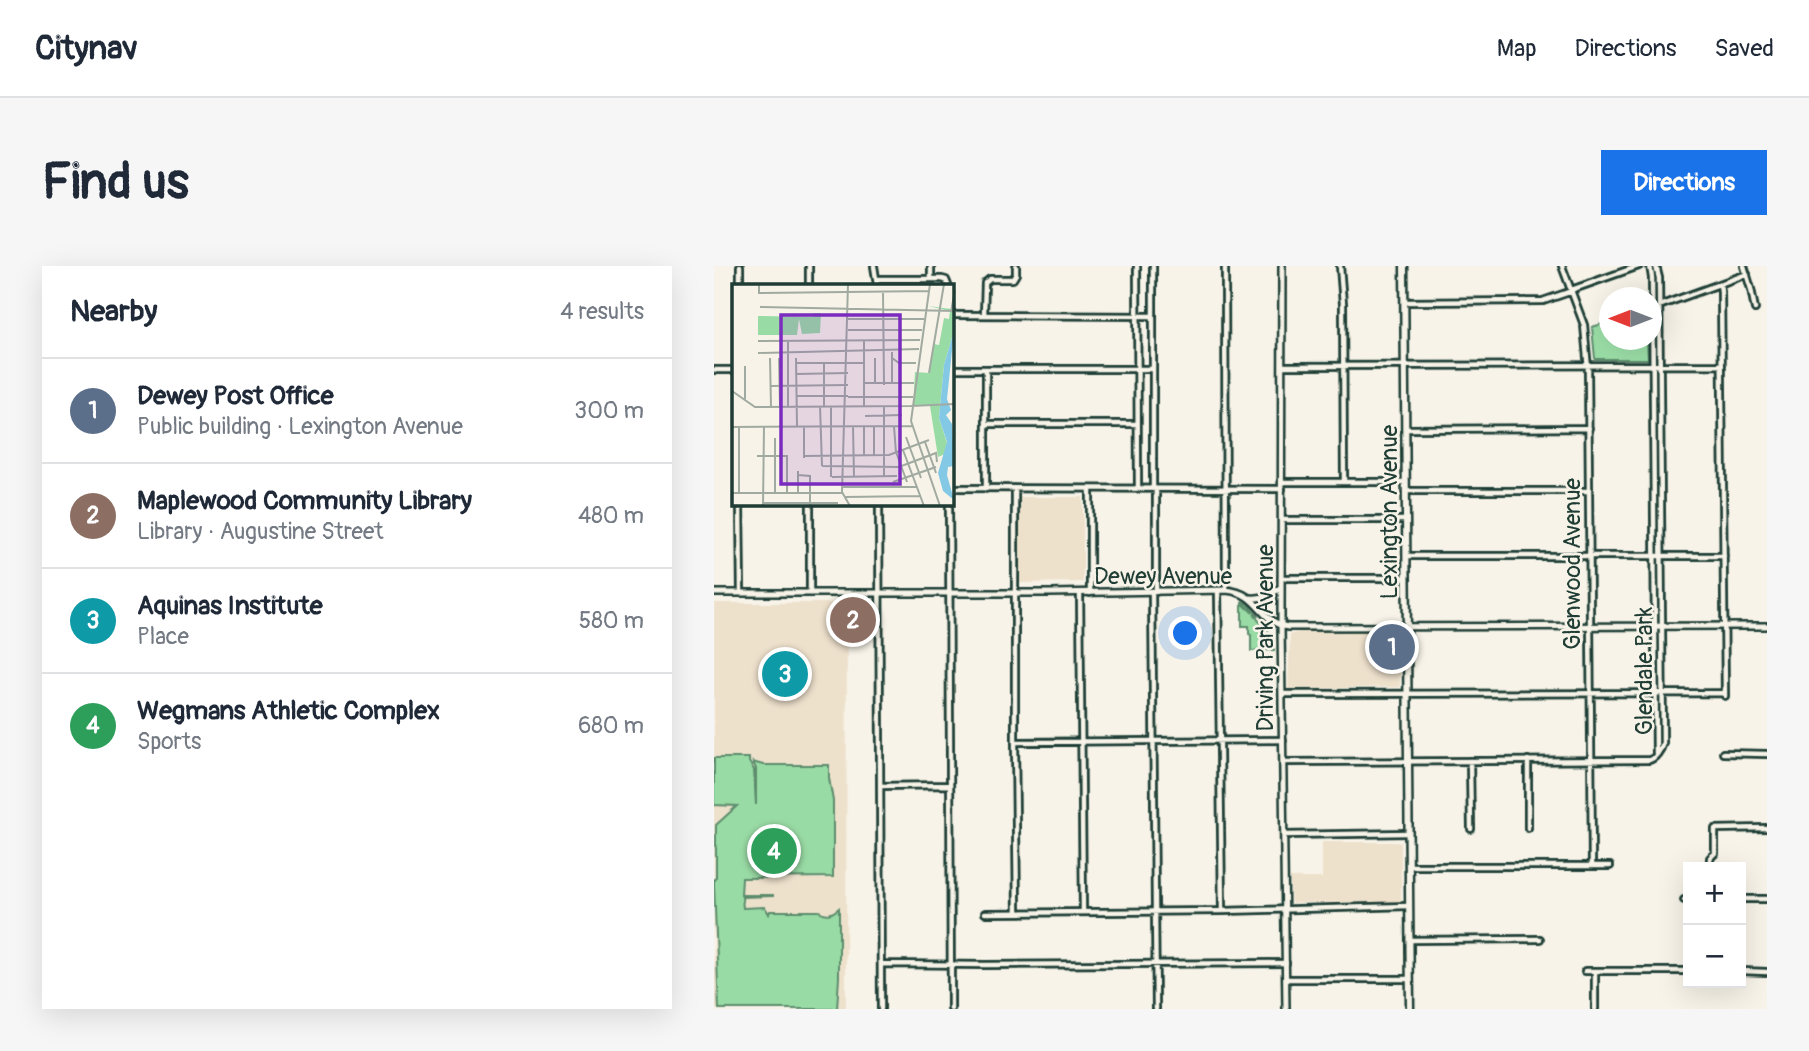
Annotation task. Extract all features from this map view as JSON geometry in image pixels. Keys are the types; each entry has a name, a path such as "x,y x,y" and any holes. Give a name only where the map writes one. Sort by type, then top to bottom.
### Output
{"main road":[{"name":"Lexington Avenue","path":"1404,266 1410,1009"}],"street":[{"path":"740,266 740,284"},
{"path":"809,266 809,284"},
{"path":"874,266 877,282 931,278 945,279 948,284"},
{"path":"931,266 931,278"},
{"path":"984,315 985,283 989,279 1013,279 1016,266"},
{"path":"1137,266 1138,489"},
{"path":"1153,266 1156,1009"},
{"path":"1225,266 1226,590"},
{"name":"Driving Park Avenue","path":"1282,266 1281,626 1286,1009"},
{"path":"1340,266 1343,304 1344,482"},
{"name":"Glenwood Avenue","path":"1562,266 1585,331 1588,366 1592,865"},
{"path":"1405,302 1541,301 1639,266"},
{"name":"Glendale Park","path":"1650,266 1653,287"},
{"name":"Glendale Park","path":"1656,266 1659,275 1658,287"},
{"path":"1744,266 1755,309"},
{"path":"1662,304 1746,274"},
{"path":"1283,694 1725,695 1720,284"},
{"path":"954,315 1153,316"},
{"name":"Glendale Park","path":"1591,760 1649,760 1653,759 1662,745 1659,693 1656,350"},
{"path":"1282,366 1722,366"},
{"path":"954,369 1153,369"},
{"path":"986,369 986,489"},
{"path":"714,370 732,370"},
{"path":"986,424 1137,424"},
{"path":"1406,429 1589,428"},
{"path":"1282,482 1406,482"},
{"path":"954,488 1282,489"},
{"path":"1015,489 1017,913"},
{"path":"1090,489 1090,593"},
{"path":"1406,491 1589,491"},
{"path":"740,506 741,593"},
{"path":"810,506 810,593"},
{"path":"879,506 881,1009"},
{"path":"948,506 951,1009"},
{"path":"1282,520 1406,520"},
{"path":"1407,556 1724,556"},
{"path":"1281,578 1407,578"},
{"path":"1251,598 1264,598 1281,587"},
{"path":"1218,590 1222,911"},
{"name":"Dewey Avenue","path":"714,593 1090,593 1226,590 1251,598 1271,620 1281,626"},
{"path":"1080,593 1083,912"},
{"path":"1281,626 1767,626"},
{"path":"1015,742 1283,740"},
{"path":"1723,753 1767,754"},
{"path":"1528,760 1528,828"},
{"path":"1283,762 1591,760"},
{"path":"1470,761 1471,829"},
{"path":"880,786 950,785"},
{"path":"1710,862 1715,853 1715,829 1767,828"},
{"path":"1284,835 1409,833"},
{"path":"1409,866 1610,866"},
{"path":"1746,899 1767,899"},
{"path":"985,913 1409,906"},
{"path":"1409,940 1540,939"},
{"path":"881,964 1286,962"},
{"path":"1585,971 1683,971"},
{"path":"1595,971 1595,1009"},
{"path":"1746,971 1767,972"},
{"path":"1286,979 1410,979"}],"shaded area":[{"path":"1020,497 1083,497 1083,582 1020,583"},
{"path":"714,603 847,603 846,1009 714,1009"},
{"path":"1306,631 1400,631 1400,687 1288,689 1290,634"},
{"path":"1322,842 1401,842 1401,902 1291,903 1290,878 1322,878"}],"green space":[{"path":"1599,325 1599,350 1648,350 1648,359 1595,359 1592,327"},
{"path":"1242,601 1248,604 1270,632 1274,650 1251,651 1249,626 1242,626 1242,603 1253,613"},
{"path":"714,758 749,758 754,770 756,805 756,769 753,762 763,765 829,765 833,801 833,877 742,878 741,895 773,895 742,897 743,908 765,907 769,914 770,911 819,911 827,914 839,908 837,1009 719,1009 714,884 716,825 737,806 714,805"}],"place":[{"name":"Maplewood Community Library","path":"853,620"},
{"name":"Dewey Post Office","path":"1392,647"},
{"name":"Aquinas Institute","path":"785,674"},
{"name":"Wegmans Athletic Complex","path":"774,851"}]}
